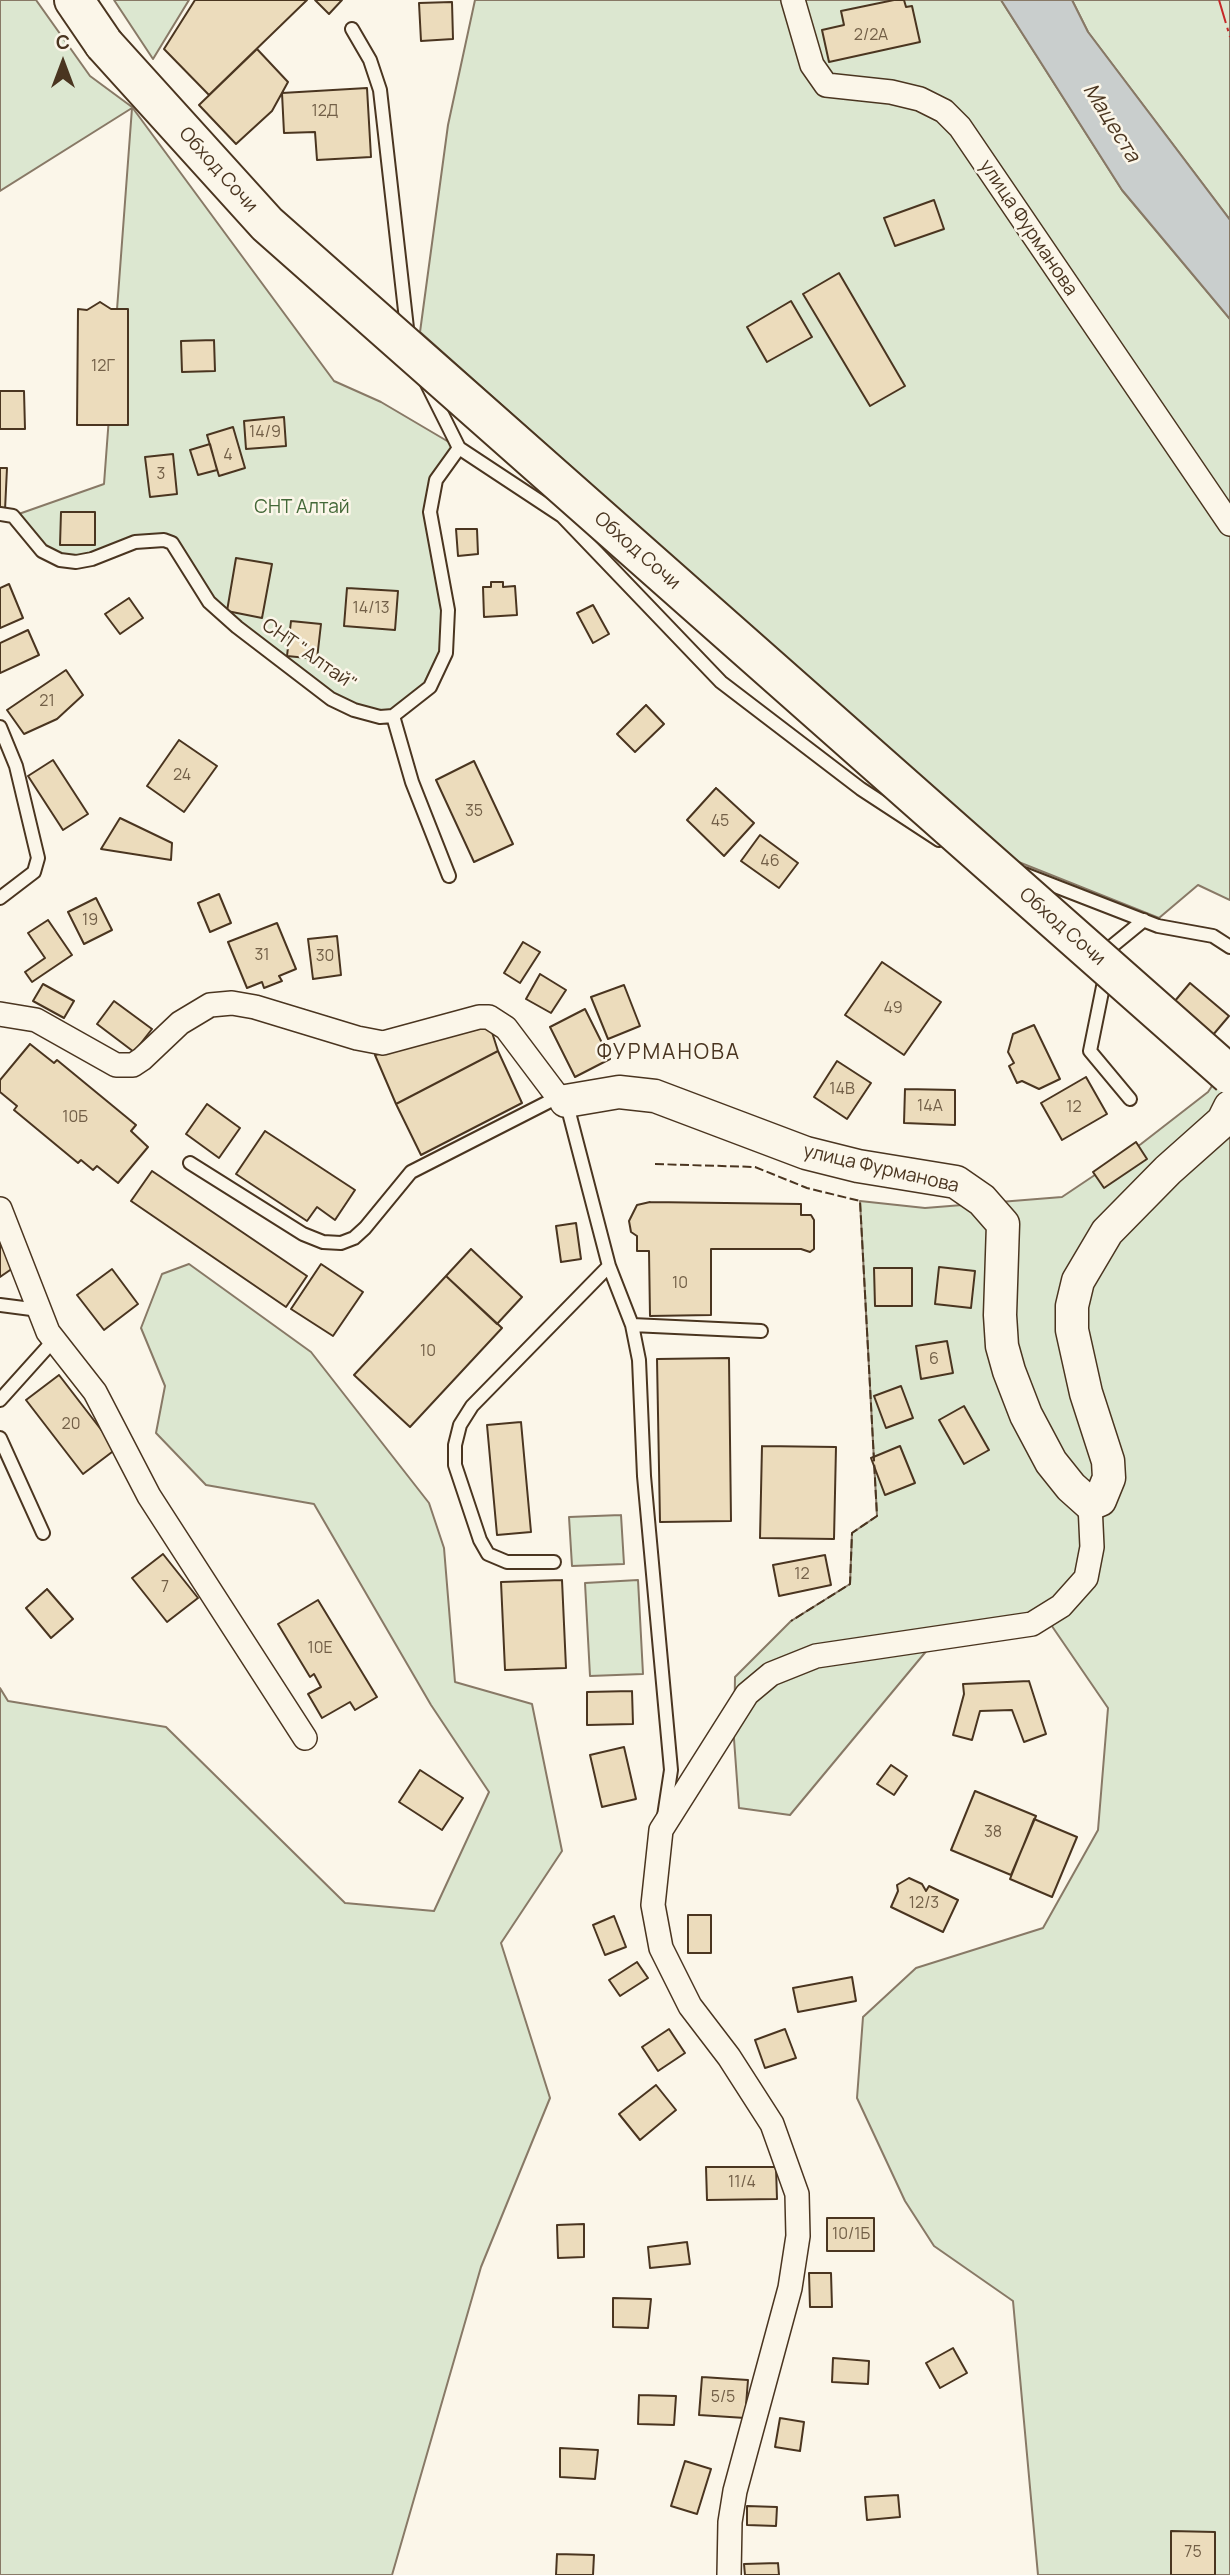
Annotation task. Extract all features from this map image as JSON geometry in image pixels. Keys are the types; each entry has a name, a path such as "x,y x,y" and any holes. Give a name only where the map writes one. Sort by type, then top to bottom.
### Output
{"highway":[{"name":"Обход Сочи","path":"74,0 104,44 267,225 1230,1074"}],"street":[{"name":"улица Фурманова","path":"793,0 812,65 826,85 891,92 920,99 944,111 960,127 1230,524"},
{"path":"0,1014 36,1020 116,1065 133,1065 180,1023 210,1005 232,1003 255,1007 383,1043 478,1017 489,1017 506,1028 562,1099"},
{"name":"улица Фурманова","path":"562,1099 619,1092 655,1096 806,1153 858,1166 956,1182 982,1200 1003,1224 1000,1315 1009,1371 1026,1415 1051,1462 1071,1487 1090,1504"},
{"path":"729,2575 730,2522 735,2491 790,2288 799,2236 797,2194 772,2124 729,2057 691,2006 661,1948 653,1905 661,1830 747,1694 771,1674 816,1656 1032,1624 1061,1606 1086,1578 1092,1547 1090,1504 1100,1500 1109,1478 1108,1461 1086,1393 1072,1331 1072,1306 1078,1281 1107,1232 1168,1170 1223,1121 1230,1107"},
{"path":"0,1209 53,1341 95,1392 149,1496 305,1738"}],"lane":[{"path":"352,29 370,60 380,90 409,346 459,448 562,516 721,682 861,789 945,845 1144,920 1213,936 1230,947"},
{"path":"449,876 412,782 393,716 430,687 446,653 448,610 430,512 436,480 459,448"},
{"name":"СНТ \"Алтай\"","path":"7,515 42,551 60,560 76,562 92,559 135,542 172,542 209,602 237,627 331,699 354,710 380,717 393,716"},
{"path":"0,727 16,766 38,858 34,872 0,898"},
{"path":"1130,1099 1090,1051 1111,947 1144,920"},
{"path":"190,1163 303,1234 323,1242 341,1243 354,1238 365,1228 411,1172 562,1099 609,1266 632,1325 639,1360 644,1476 671,1770 661,1830"},
{"path":"554,1562 507,1562 488,1554 480,1540 455,1465 455,1445 460,1425 472,1406 609,1266"},
{"path":"0,1305 39,1310"},
{"path":"632,1325 761,1331"},
{"path":"0,1400 53,1341"},
{"path":"0,1438 43,1532"}],"green space":[{"name":"СНТ Алтай","path":"0,0 36,0 90,76 132,107 334,381 381,402 459,448 432,496 448,631 430,687 393,716 354,710 237,627 164,540 92,559 60,560 13,516 104,484 132,108 0,191"},
{"path":"114,0 189,0 153,59"},
{"path":"475,0 1001,0 1122,190 1230,319 1230,900 1198,885 1159,918 1011,859 420,332 448,125"},
{"path":"1072,0 1230,0 1230,220 1088,32"},
{"path":"1230,1059 1230,2575 1038,2575 1013,2301 934,2246 905,2201 857,2098 863,2017 916,1968 1043,1928 1098,1830 1108,1708 1045,1616 943,1631 790,1815 739,1808 734,1739 735,1677 791,1621 850,1584 852,1533 877,1516 860,1201 925,1208 1062,1197 1141,1144 1208,1092"},
{"path":"189,1264 311,1352 429,1503 444,1548 455,1682 532,1704 562,1851 501,1943 550,2098 481,2267 392,2575 0,2575 0,1688 8,1701 166,1727 345,1903 434,1911 489,1792 431,1705 314,1504 206,1485 156,1433 165,1386 141,1328 162,1274"},
{"path":"621,1515 624,1564 572,1566 569,1517"},
{"path":"638,1580 643,1674 590,1676 585,1583"}],"water":[{"name":"Мацеста","path":"1001,0 1072,0 1088,32 1230,220 1230,319 1122,190"}],"building":[{"path":"195,0 307,0 209,95 164,49"},
{"path":"315,0 342,0 329,14"},
{"path":"904,0 906,7 912,6 920,42 829,62 822,30 844,25 841,11"},
{"path":"452,2 453,39 421,41 419,3"},
{"path":"257,49 288,82 272,111 236,144 199,105"},
{"path":"367,88 371,157 317,160 315,132 284,133 282,93"},
{"path":"934,200 944,229 895,246 884,218"},
{"path":"839,273 905,386 870,406 803,294"},
{"path":"791,301 812,337 767,362 747,327"},
{"path":"100,302 111,309 128,309 128,425 77,425 78,309 87,310"},
{"path":"214,340 215,371 182,372 181,341"},
{"path":"0,391 24,391 25,429 0,429"},
{"path":"284,417 286,446 246,449 244,421"},
{"path":"233,427 245,468 219,476 207,435"},
{"path":"210,444 217,470 198,475 190,450"},
{"path":"173,454 177,494 150,497 145,457"},
{"path":"0,468 7,468 5,510 0,509"},
{"path":"61,512 95,512 95,545 60,545"},
{"path":"456,529 477,529 478,554 458,556"},
{"path":"236,558 272,564 262,618 227,611"},
{"path":"491,582 503,582 503,587 515,586 517,615 484,617 483,587 491,587"},
{"path":"9,584 23,618 0,628 0,588"},
{"path":"347,588 398,591 395,630 344,626"},
{"path":"129,598 143,618 120,634 105,614"},
{"path":"593,605 609,634 593,643 577,613"},
{"path":"291,621 321,624 317,659 287,656"},
{"path":"28,630 39,655 0,673 0,643"},
{"path":"66,670 83,695 57,719 24,734 7,710"},
{"path":"646,705 664,724 635,752 617,734"},
{"path":"179,740 217,766 184,812 147,786"},
{"path":"53,760 88,814 63,830 28,776"},
{"path":"474,761 513,844 474,862 436,780"},
{"path":"716,788 754,823 724,856 687,820"},
{"path":"120,818 172,843 171,860 101,849"},
{"path":"760,835 798,863 779,888 741,861"},
{"path":"219,894 231,923 210,932 198,903"},
{"path":"96,898 112,930 84,944 68,912"},
{"path":"48,920 72,955 32,982 25,972 45,958 28,933"},
{"path":"277,923 296,969 279,976 282,981 264,988 262,982 247,988 228,942"},
{"path":"337,936 341,975 313,979 308,939"},
{"path":"523,942 540,952 520,983 504,973"},
{"path":"882,962 941,1002 904,1055 845,1015"},
{"path":"540,974 566,990 551,1013 526,999"},
{"path":"1190,983 1229,1016 1207,1042 1169,1008"},
{"path":"43,984 74,1001 64,1018 33,1001"},
{"path":"624,985 640,1026 608,1039 591,997"},
{"path":"114,1001 152,1029 134,1052 97,1024"},
{"path":"585,1009 610,1059 575,1077 550,1027"},
{"path":"1034,1025 1060,1079 1039,1089 1022,1081 1017,1083 1009,1066 1014,1063 1008,1052 1013,1034"},
{"path":"490,1026 498,1051 396,1104 375,1055"},
{"path":"30,1044 54,1063 57,1060 136,1125 131,1131 148,1147 118,1183 97,1166 93,1170 81,1160 78,1163 14,1110 17,1106 0,1092 0,1080"},
{"path":"498,1051 522,1103 421,1155 396,1104"},
{"path":"837,1061 871,1083 847,1119 814,1097"},
{"path":"1086,1077 1107,1114 1062,1140 1041,1103"},
{"path":"905,1089 955,1090 955,1125 904,1123"},
{"path":"207,1104 240,1128 219,1158 186,1134"},
{"path":"265,1131 355,1190 335,1220 317,1207 307,1221 236,1174"},
{"path":"1136,1142 1147,1159 1104,1188 1093,1172"},
{"path":"152,1171 307,1276 286,1307 131,1201"},
{"path":"650,1202 801,1204 801,1215 811,1215 814,1220 814,1249 810,1252 801,1249 711,1249 711,1315 650,1316 649,1251 637,1251 637,1236 631,1232 629,1221 637,1205"},
{"path":"576,1223 581,1259 561,1262 556,1226"},
{"path":"0,1244 16,1266 0,1277"},
{"path":"471,1249 522,1297 497,1324 446,1276"},
{"path":"321,1264 363,1292 333,1336 291,1309"},
{"path":"939,1267 975,1271 971,1308 935,1304"},
{"path":"874,1268 912,1268 912,1306 875,1306"},
{"path":"112,1269 138,1304 104,1330 77,1295"},
{"path":"446,1276 502,1328 410,1427 354,1375"},
{"path":"947,1341 953,1373 921,1379 916,1346"},
{"path":"729,1358 731,1521 660,1522 657,1359"},
{"path":"59,1375 116,1449 83,1474 26,1400"},
{"path":"901,1386 913,1418 886,1428 874,1396"},
{"path":"964,1406 989,1450 964,1464 939,1420"},
{"path":"521,1422 531,1532 497,1535 487,1425"},
{"path":"762,1446 836,1447 834,1539 760,1538"},
{"path":"900,1446 915,1483 885,1495 871,1458"},
{"path":"163,1554 198,1598 167,1622 132,1578"},
{"path":"825,1555 831,1585 779,1596 773,1565"},
{"path":"562,1580 566,1668 505,1670 501,1582"},
{"path":"47,1589 73,1619 51,1638 26,1608"},
{"path":"318,1600 377,1697 355,1710 350,1702 322,1718 308,1694 321,1687 314,1674 310,1677 278,1624"},
{"path":"1029,1681 1046,1734 1024,1742 1012,1710 980,1711 972,1740 953,1735 964,1694 963,1684"},
{"path":"632,1691 633,1724 587,1725 587,1692"},
{"path":"624,1747 636,1799 602,1807 590,1755"},
{"path":"891,1765 907,1776 894,1795 877,1784"},
{"path":"420,1770 463,1798 442,1830 399,1802"},
{"path":"975,1791 1036,1816 1011,1875 951,1850"},
{"path":"1034,1819 1077,1837 1052,1897 1010,1879"},
{"path":"909,1878 922,1884 926,1891 929,1886 958,1900 943,1932 891,1907 898,1891 897,1885"},
{"path":"688,1915 711,1915 711,1953 688,1953"},
{"path":"614,1916 626,1947 605,1955 593,1925"},
{"path":"637,1962 648,1978 620,1996 609,1980"},
{"path":"852,1977 856,2001 798,2012 793,1988"},
{"path":"669,2029 685,2053 658,2071 642,2047"},
{"path":"785,2029 796,2058 765,2068 755,2040"},
{"path":"656,2085 676,2110 640,2140 619,2114"},
{"path":"706,2167 776,2167 777,2199 707,2200"},
{"path":"827,2218 874,2218 874,2251 827,2251"},
{"path":"584,2224 584,2257 558,2258 557,2225"},
{"path":"687,2242 690,2264 650,2268 648,2247"},
{"path":"809,2273 831,2273 832,2307 810,2307"},
{"path":"613,2298 651,2299 648,2328 613,2327"},
{"path":"953,2348 967,2373 940,2388 926,2363"},
{"path":"833,2358 869,2361 868,2384 832,2382"},
{"path":"702,2377 748,2380 745,2418 699,2415"},
{"path":"639,2395 676,2396 674,2425 638,2424"},
{"path":"780,2418 804,2422 800,2451 775,2447"},
{"path":"560,2448 598,2450 595,2479 560,2477"},
{"path":"685,2461 711,2469 697,2514 671,2506"},
{"path":"898,2495 900,2517 867,2520 865,2497"},
{"path":"747,2506 777,2507 776,2526 747,2525"},
{"path":"1171,2531 1215,2532 1215,2575 1171,2575"},
{"path":"557,2554 594,2555 593,2575 556,2575"},
{"path":"778,2563 779,2575 745,2575 744,2564"}],"fence":[{"path":"655,1164 755,1167 807,1188 860,1201 877,1516 852,1533 850,1584 791,1621"}],"power":[{"path":"1219,0 1230,37"}],"district":[{"name":"ФУРМАНОВА","path":"669,1053"}]}
